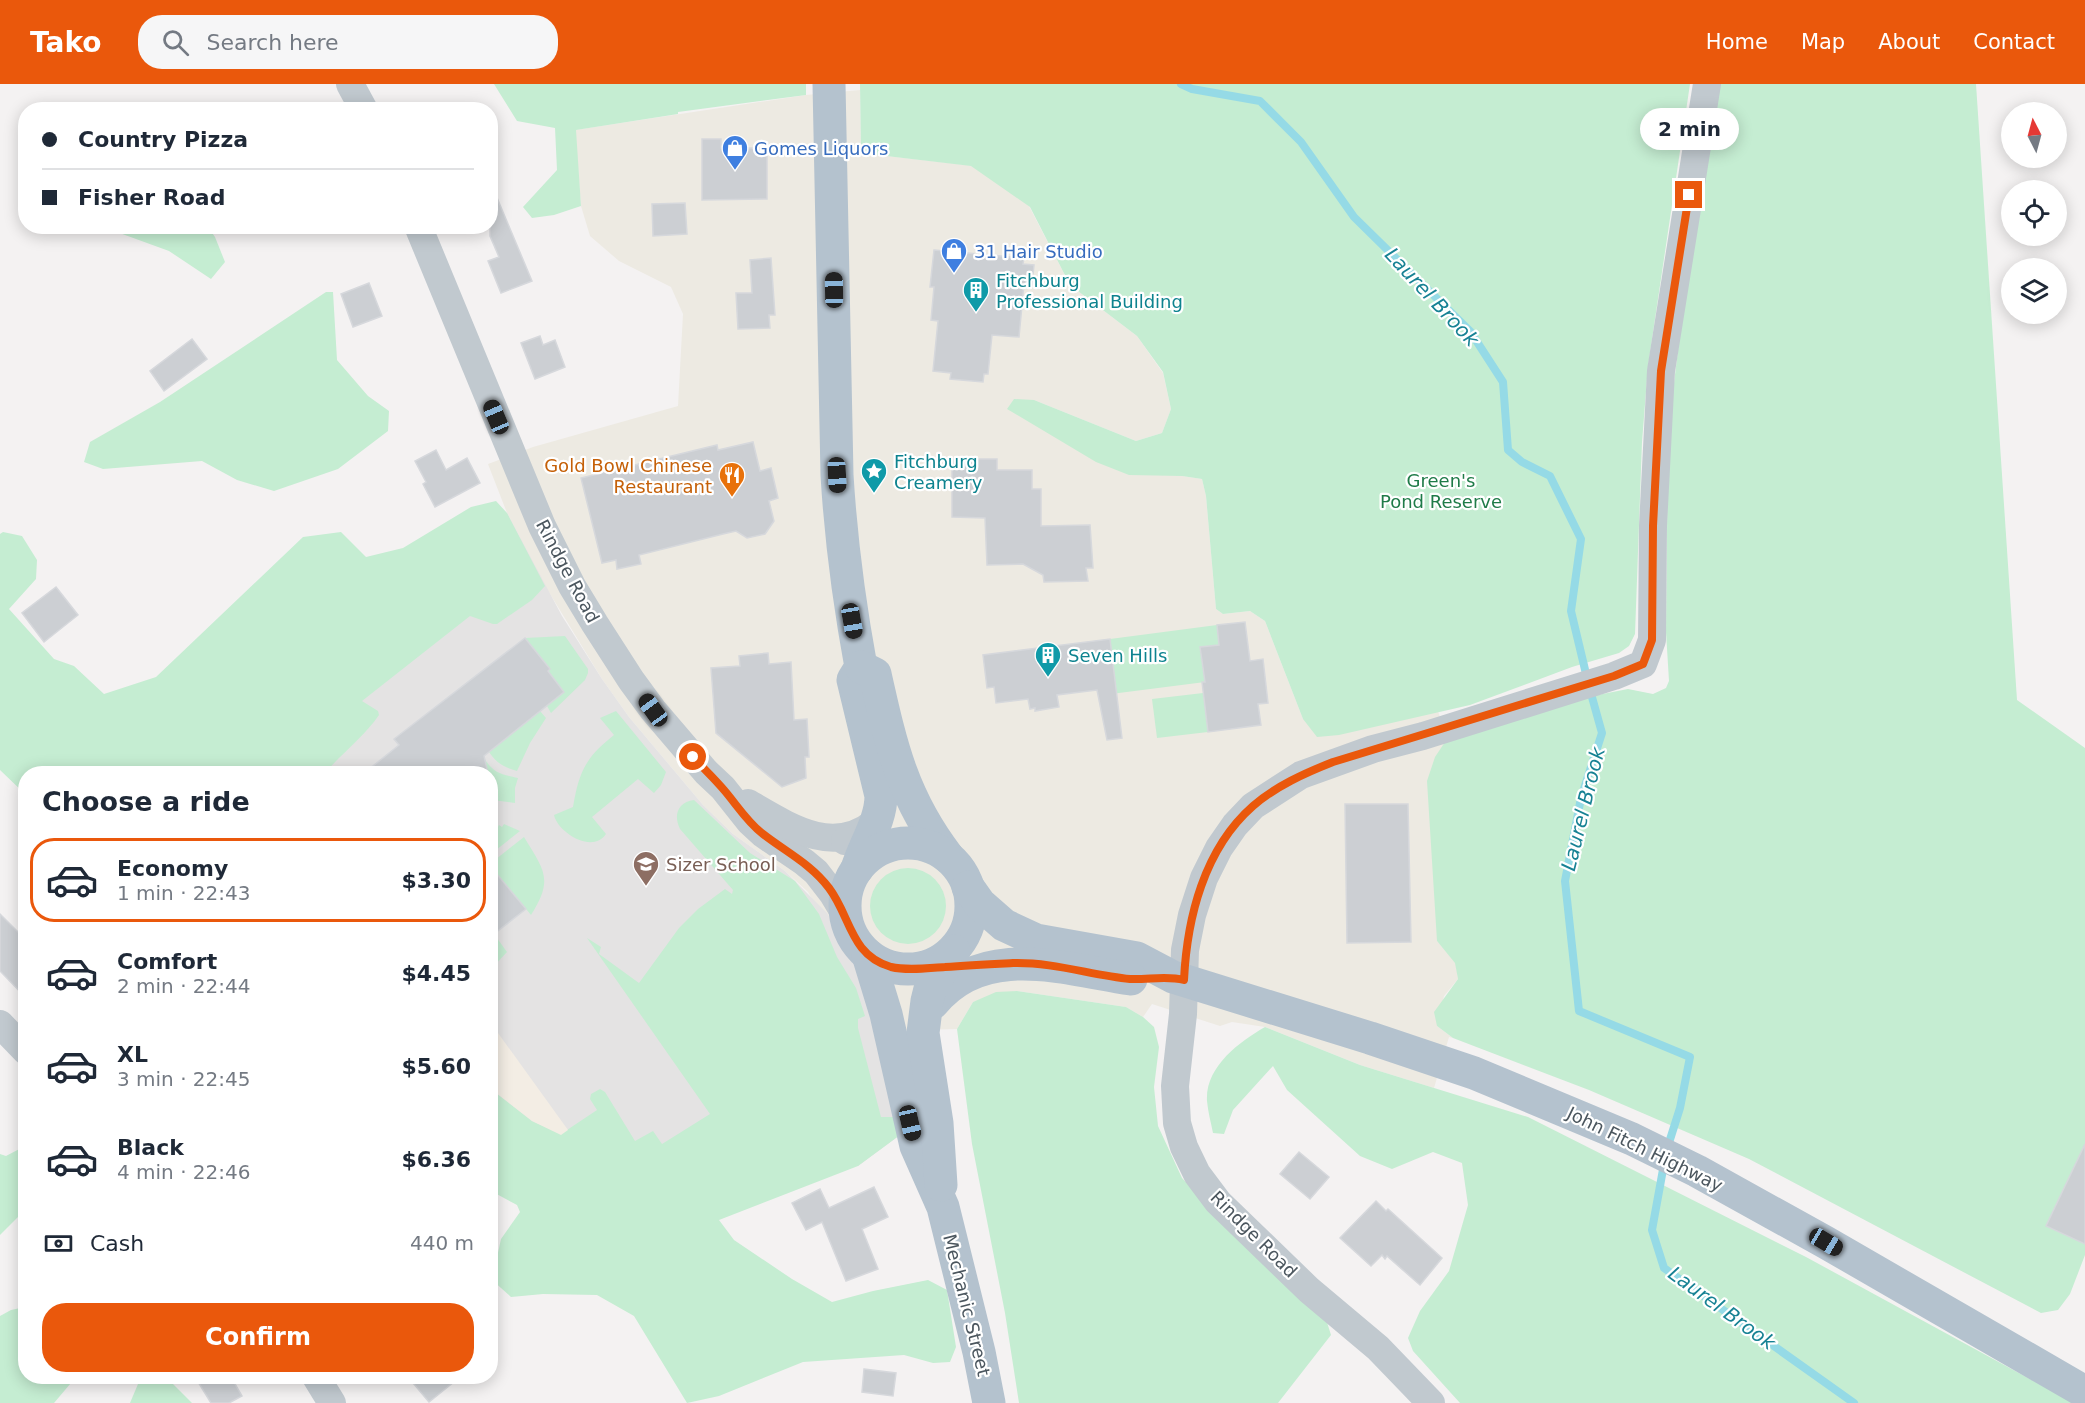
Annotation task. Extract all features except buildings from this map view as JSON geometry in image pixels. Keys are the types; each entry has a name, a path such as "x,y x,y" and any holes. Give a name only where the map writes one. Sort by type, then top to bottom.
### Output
{"main road":[{"path":"829,84 837,475 846,580 861,667 853,680 880,796 880,805 863,843 847,890 845,914 853,936 868,955 889,966 938,961 968,924 971,912 968,887 956,866 925,826 907,791 874,674 861,667"},
{"path":"863,843 876,852 900,844 925,846 948,857"},
{"name":"John Fitch Highway","path":"968,887 993,917 1020,934 1036,940 1137,958 1178,979 1474,1073 1632,1139 1697,1171 1816,1237 2085,1392"},
{"name":"Mechanic Street","path":"868,955 886,1014 916,1146 943,1207 979,1352 989,1403"},
{"name":"John Fitch Highway","path":"938,961 1047,965 1130,979 1178,979"},
{"name":"Mechanic Street","path":"938,961 924,1018 924,1047 938,1123 943,1207"},
{"name":"John Fitch Highway","path":"924,1018 940,994 960,978 981,969 1013,963"}],"street":[{"path":"350,84 359,102"},
{"name":"Rindge Road","path":"1431,1403 1378,1348 1309,1290 1218,1203 1197,1174 1184,1147 1175,1105 1176,1063 1184,1014 1178,979 1204,878 1234,825 1261,801 1301,775 1333,762 1614,676 1643,664 1652,640 1653,526 1661,371 1707,84"},
{"name":"Rindge Road","path":"421,234 538,515 572,586 631,680 653,710 706,772 723,788 750,822 816,872 845,914"},
{"name":"Rindge Road","path":"723,788 792,828 825,837 863,843"},
{"path":"0,1024 18,1043"},
{"path":"320,1384 332,1403"}],"shaded area":[{"path":"860,90 861,153 992,168 1016,181 1070,285 1137,336 1163,373 1171,409 1162,433 1136,441 1034,400 1182,476 1202,479 1206,496 1216,609 1223,614 1250,611 1265,621 1303,719 1437,708 1447,739 1437,941 1456,963 1458,979 1444,996 1437,1026 1453,1038 1449,1037 1434,1088 1360,1065 1265,1027 1232,1022 1220,1026 1152,1004 1143,1017 1126,1007 1017,991 973,1002 957,1029 890,1031 808,892 785,871 733,834 703,805 629,717 602,679 547,589 507,513 488,464 533,447 678,406 683,314 671,287 619,261 590,236 581,206 575,130 806,95"},
{"name":"Sizer School","path":"507,513 562,616 629,717 703,805 733,834 785,871 827,913 857,962 900,1135 858,1166 498,1169 498,766 179,766"}],"green space":[{"path":"494,84 806,84 806,95 678,112 678,114 576,130 581,206 554,215 532,218 523,207 557,170 555,128 517,121"},
{"name":"Green's Pond Reserve","path":"860,84 1690,84 1648,366 1642,442 1635,634 1629,646 1619,653 1572,667 1470,705 1339,735 1317,737 1303,719 1265,621 1250,611 1223,614 1216,609 1206,496 1202,479 1182,476 1129,475 1096,462 1007,409 1014,399 1034,400 1136,441 1162,433 1171,409 1163,372 1137,336 1070,285 1030,207 971,166 861,153"},
{"path":"1718,84 1976,84 2017,700 2085,748 2085,1255 2070,1294 2058,1310 2041,1313 1749,1159 1589,1090 1453,1038 1437,1026 1434,1012 1458,979 1455,963 1437,941 1427,781 1435,757 1447,739 1577,699 1628,689 1653,694 1666,688 1669,681 1666,632 1668,432 1679,342"},
{"path":"122,234 213,234 225,262 211,279 169,251"},
{"path":"326,292 333,292 337,360 368,396 389,411 388,431 338,469 274,491 237,480 202,461 103,469 84,462 90,442 160,402"},
{"path":"496,501 507,513 545,586 532,600 497,624 470,616 362,701 378,711 379,715 332,766 18,766 18,787 0,770 0,534 3,532 22,536 37,560 36,579 9,609 54,659 74,666 104,694 156,677 303,537 341,532 366,557 403,548 471,507"},
{"path":"1217,625 1220,645 1200,648 1205,682 1111,694 1114,672 1110,639"},
{"path":"565,636 588,669 588,673 585,680 551,713 547,706 564,692 548,671 550,669 525,638"},
{"path":"1203,693 1208,732 1157,738 1152,699"},
{"path":"540,711 546,718 530,743 517,771 498,762 489,752"},
{"path":"616,711 666,772 661,785 654,793 638,779 592,817 606,834 600,840 585,842 562,828 554,815 573,807 585,766 596,751 614,735 600,718"},
{"path":"498,772 518,778 515,803 498,801"},
{"path":"694,800 750,853 795,881 819,914 837,957 856,988 865,1016 858,1019 858,1028 881,1117 896,1117 900,1135 858,1166 719,1220 734,1240 792,1279 832,1302 928,1280 947,1290 956,1347 950,1362 933,1363 904,1355 803,1362 719,1396 687,1403 634,1316 597,1295 543,1294 511,1297 498,1285 498,1253 501,1239 520,1212 517,1205 498,1195 498,1094 532,1121 561,1134 597,1110 590,1099 591,1094 600,1089 605,1092 635,1141 653,1131 662,1144 710,1114 587,938 601,947 599,954 639,983 679,928 698,909 725,889 732,894 733,890 680,829 677,819 678,810 689,801"},
{"path":"504,824 520,831 498,848 498,827 499,825 502,827"},
{"path":"524,837 537,858 544,875 544,883 538,903 531,915 498,875 498,857"},
{"path":"916,868 929,874 940,885 946,898 944,921 929,938 916,944 900,944 887,938 872,921 870,898 876,885 893,870"},
{"path":"498,940 507,952 498,962"},
{"path":"1017,991 1126,1007 1154,1027 1159,1047 1154,1087 1158,1126 1182,1178 1249,1250 1325,1316 1331,1335 1278,1403 1019,1403 1005,1313 972,1144 957,1029 973,1002 996,992"},
{"path":"1265,1027 1360,1065 1528,1117 1806,1257 2074,1403 1460,1403 1413,1351 1408,1338 1420,1311 1449,1271 1468,1205 1462,1163 1433,1152 1392,1169 1360,1156 1287,1090 1273,1066 1233,1110 1224,1134 1213,1133 1207,1101 1212,1077 1225,1057"},
{"path":"18,1150 18,1217 0,1235 0,1154 6,1156"},
{"path":"18,1308 18,1384 70,1384 54,1403 0,1403 0,1316"},
{"path":"138,1384 173,1384 192,1403 130,1403"}],"sand":[{"path":"498,1033 568,1130 561,1135 532,1121 498,1094"}],"waterway":[{"name":"Laurel Brook","path":"1181,84 1192,89 1260,101 1301,142 1354,217 1470,331 1503,382 1508,450 1522,462 1550,476 1581,539 1571,611 1587,678"},
{"name":"Laurel Brook","path":"1590,690 1602,733 1581,798 1565,881 1579,1011 1690,1057 1680,1108 1667,1149"},
{"name":"Laurel Brook","path":"1664,1164 1652,1230 1664,1268 1854,1403"}],"place":[{"name":"Gomes Liquors","path":"735,171"},
{"name":"31 Hair Studio","path":"954,274"},
{"name":"Fitchburg Professional Building","path":"976,313"},
{"name":"Fitchburg Creamery","path":"874,494"},
{"name":"Gold Bowl Chinese Restaurant","path":"732,498"},
{"name":"Seven Hills","path":"1048,678"},
{"name":"Sizer School","path":"646,887"}],"route":[{"path":"693,757 723,788 750,822 816,872 845,914 848,926 860,946 868,955 889,966 914,969 1024,963 1071,968 1130,979 1173,977 1184,980 1185,950 1192,915 1204,878 1234,825 1264,798 1301,775 1333,762 1614,676 1643,664 1652,640 1653,526 1661,371 1689,195"}]}
